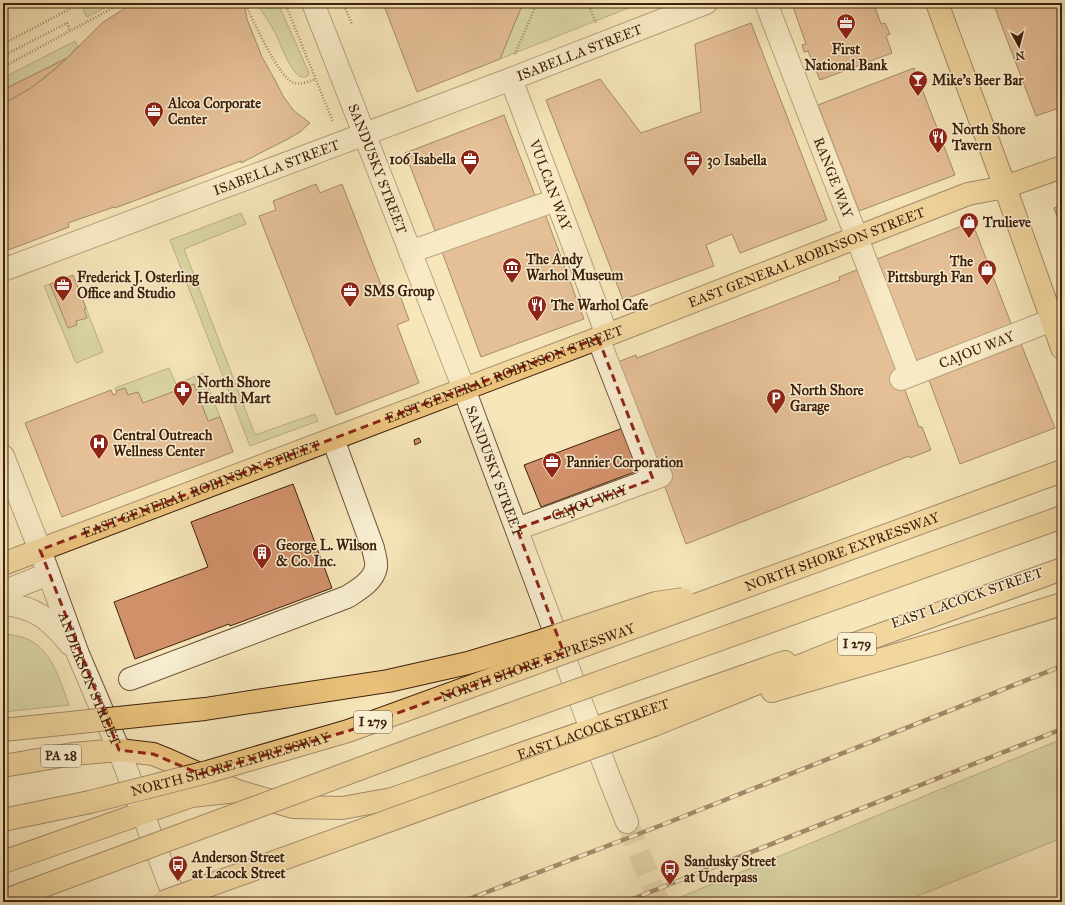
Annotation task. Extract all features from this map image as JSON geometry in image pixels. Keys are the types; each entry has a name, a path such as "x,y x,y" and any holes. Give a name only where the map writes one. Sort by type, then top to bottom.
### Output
{"main road":[{"path":"937,3 1005,187 1062,348"},
{"name":"EAST GENERAL ROBINSON STREET","path":"3,564 602,337 968,194 1005,187 1062,167"},
{"name":"NORTH SHORE EXPRESSWAY","path":"3,820 90,802 208,772 348,731 1062,471"},
{"path":"3,900 413,749 1062,517"},
{"name":"EAST LACOCK STREET","path":"119,750 153,754 237,791 293,807 342,808 392,799 1062,565"},
{"name":"I 279","path":"163,902 654,725 849,646 1062,569"},
{"path":"3,730 205,709 388,681 468,663 541,641 656,603 734,591"},
{"path":"654,725 937,643 1062,604"},
{"name":"PA 28","path":"3,766 73,754 119,750"},
{"path":"3,862 191,796 237,791"}],"street":[{"name":"SANDUSKY STREET","path":"313,3 464,389 627,822"},
{"name":"ISABELLA STREET","path":"3,270 511,79 706,3"},
{"name":"RANGE WAY","path":"766,3 856,238 906,377"},
{"name":"VULCAN WAY","path":"511,79 556,200 602,337 657,477"},
{"path":"410,252 556,200"},
{"name":"CAJOU WAY","path":"906,377 1052,320"},
{"path":"130,680 347,597 375,574 376,562 373,548 333,439"},
{"name":"ANDERSON STREET","path":"3,456 40,550 78,654 119,750 176,902"},
{"name":"CAJOU WAY","path":"517,529 657,477"},
{"path":"3,592 48,574"},
{"path":"3,604 26,608 43,616 56,627 78,654"}],"path":[{"path":"3,44 81,3"},
{"path":"3,67 122,3"},
{"path":"245,3 284,75 293,83 302,83 316,79"},
{"path":"285,3 333,123"},
{"path":"343,3 352,24"},
{"path":"513,58 537,3"},
{"path":"588,3 598,29"},
{"path":"3,56 67,23 70,31"}],"highlighted area":[{"path":"598,338 653,479 517,529 564,653 348,731 200,774 153,754 119,750 40,550"}],"green space":[{"path":"95,3 114,3 87,17 83,9"},
{"path":"256,3 278,3 309,73 308,76 300,77 291,67 273,29"},
{"path":"523,3 641,3 500,59"},
{"path":"75,41 78,46 67,58 3,90 3,78"},
{"path":"241,213 246,224 184,249 255,435 315,414 318,421 250,446 170,240"},
{"path":"50,284 77,325 76,321 86,318 84,309 86,308 103,352 76,363 44,286"},
{"path":"169,368 176,384 203,373 220,417 208,421 194,384 143,403 138,392 128,395 125,388 116,391 115,388"},
{"path":"3,625 6,625 6,634 25,638 42,649 54,666 69,705 3,712"},
{"path":"1062,739 1062,838 903,902 671,901"}],"building":[{"name":"Alcoa Corporate Center","path":"133,3 244,3 247,19 262,57 283,96 294,111 310,123 300,132 288,139 241,163 241,161 115,208 114,207 68,223 69,227 3,252 3,104 43,79 67,58 102,23"},
{"path":"383,3 523,3 500,59 417,92"},
{"name":"First National Bank","path":"877,3 874,4 881,24 885,23 890,34 886,36 892,53 820,80 808,51 804,52 802,45 806,44 792,4"},
{"path":"993,3 1062,3 1062,107 1036,116"},
{"name":"30 Isabella","path":"751,23 827,220 740,253 732,234 706,245 714,266 623,300 546,100 600,79 641,133 701,112 695,44"},
{"path":"67,58 31,88 3,104 3,90"},
{"path":"914,68 955,175 859,211 818,105"},
{"name":"106 Isabella","path":"504,115 536,198 437,236 405,153"},
{"name":"SMS Group","path":"316,184 320,193 342,184 385,295 398,290 409,320 397,325 419,383 336,415 259,216 276,210 273,201"},
{"path":"1062,205 1062,230 1054,208"},
{"name":"The Andy Warhol Museum","path":"544,211 584,319 481,357 441,249"},
{"path":"972,222 1012,326 916,363 877,259"},
{"name":"North Shore Garage","path":"859,269 919,427 922,427 931,450 910,458 909,456 686,544 661,476 615,363 636,355 637,358 840,280 839,277"},
{"path":"73,275 86,308 84,309 87,318 76,321 77,325 68,328 50,284"},
{"path":"1021,344 1055,428 960,464 929,380"},
{"path":"194,384 208,421 220,417 233,452 62,517 25,423 111,390 113,395 117,393 116,391 125,388 128,395 138,392 143,403"},
{"path":"623,428 640,470 541,507 524,465"},
{"path":"419,438 421,442 415,445 414,440"},
{"name":"George L. Wilson & Co. Inc.","path":"293,484 332,588 135,659 114,602 208,567 191,522"}],"tunnel":[{"path":"627,822 659,902"}],"railway":[{"path":"461,902 667,823 1062,666"},
{"path":"625,902 1062,729"}],"place":[{"name":"First National Bank","path":"846,40"},
{"name":"Mike's Beer Bar","path":"918,97"},
{"name":"Alcoa Corporate Center","path":"154,128"},
{"name":"North Shore Tavern","path":"938,154"},
{"name":"106 Isabella","path":"470,176"},
{"name":"30 Isabella","path":"693,177"},
{"name":"Trulieve","path":"969,239"},
{"name":"The Andy Warhol Museum","path":"512,284"},
{"name":"The Pittsburgh Fan","path":"987,286"},
{"name":"Frederick J. Osterling Office and Studio","path":"63,302"},
{"name":"SMS Group","path":"350,308"},
{"name":"The Warhol Cafe","path":"537,322"},
{"name":"North Shore Health Mart","path":"183,407"},
{"name":"North Shore Garage","path":"776,415"},
{"name":"Central Outreach Wellness Center","path":"99,460"},
{"name":"Pannier Corporation","path":"552,479"},
{"name":"George L. Wilson & Co. Inc.","path":"262,570"},
{"name":"Anderson Street at Lacock Street","path":"178,882"},
{"name":"Sandusky Street at Underpass","path":"670,886"}]}
